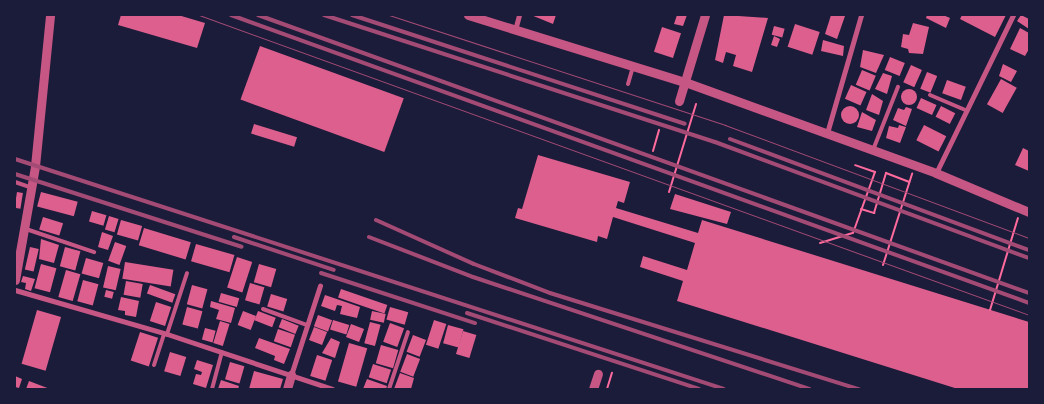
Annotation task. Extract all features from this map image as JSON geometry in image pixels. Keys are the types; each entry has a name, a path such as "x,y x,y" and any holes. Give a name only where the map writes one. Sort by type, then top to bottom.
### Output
{"street":[{"path":"15,280 26,229 32,188 50,15"},
{"path":"468,15 685,82 936,173 1025,210"},
{"path":"515,30 519,15"},
{"path":"679,101 705,15"},
{"path":"827,133 861,15"},
{"path":"936,173 1012,15"},
{"path":"287,389 320,286"},
{"path":"15,290 165,334 332,389"},
{"path":"593,389 598,374"}],"lane":[{"path":"628,84 633,66"},
{"path":"873,150 898,87"},
{"path":"930,95 966,110"},
{"path":"15,182 32,188"},
{"path":"26,229 94,252"},
{"path":"154,365 187,273"},
{"path":"263,309 307,325"},
{"path":"389,389 408,332"},
{"path":"212,389 222,352"}],"path":[{"path":"669,192 696,104"},
{"path":"653,151 659,130"},
{"path":"820,243 853,233 875,172 855,165"},
{"path":"861,209 874,213 886,173 910,182"},
{"path":"883,265 912,174"},
{"path":"990,310 1025,210"},
{"path":"607,389 612,373"}],"building":[{"path":"121,15 178,15 205,23 197,48 118,25"},
{"path":"531,15 556,15 553,24"},
{"path":"677,15 687,15 683,26 674,24"},
{"path":"724,15 768,18 752,72 733,66 736,55 726,52 723,63 715,60"},
{"path":"831,15 845,16 837,39 825,34"},
{"path":"927,15 943,15 950,18 946,28 926,18"},
{"path":"962,15 1006,15 995,37 960,19"},
{"path":"1021,15 1029,19 1029,29 1017,21"},
{"path":"913,23 929,27 923,54 909,53 908,49 901,47 903,34 909,35"},
{"path":"795,24 820,32 812,55 788,47"},
{"path":"774,26 785,29 782,38 772,35"},
{"path":"662,27 681,33 673,58 654,52"},
{"path":"1020,28 1029,33 1029,49 1025,56 1010,49"},
{"path":"774,36 780,39 777,47 771,45"},
{"path":"823,40 844,46 843,56 821,51"},
{"path":"260,46 404,98 384,152 241,100"},
{"path":"863,50 884,55 876,73 860,67"},
{"path":"890,57 905,63 900,76 885,70"},
{"path":"1003,64 1017,71 1011,82 999,76"},
{"path":"911,65 922,70 914,87 903,82"},
{"path":"862,70 876,76 870,91 856,85"},
{"path":"927,72 937,76 930,93 920,89"},
{"path":"883,73 892,76 887,94 875,89"},
{"path":"1001,79 1017,88 1003,113 987,104"},
{"path":"947,80 966,87 961,100 942,93"},
{"path":"851,85 867,92 860,106 845,99"},
{"path":"906,89 912,89 917,94 915,103 906,105 901,100 901,94"},
{"path":"872,94 883,101 879,115 866,110"},
{"path":"921,98 937,105 932,115 917,108"},
{"path":"850,106 856,109 859,115 856,121 850,124 844,121 841,115 844,109"},
{"path":"941,106 955,113 950,124 936,117"},
{"path":"906,107 912,109 906,126 893,120 898,108 904,110"},
{"path":"862,112 876,120 872,131 857,127"},
{"path":"254,124 297,137 294,147 251,134"},
{"path":"899,125 906,127 900,143 886,138 889,126 898,128"},
{"path":"924,125 946,136 939,151 916,140"},
{"path":"1023,148 1029,151 1029,171 1015,165"},
{"path":"538,155 630,182 624,203 618,201 616,208 698,233 702,220 1029,322 1029,389 958,389 677,301 683,281 640,267 643,256 687,270 695,243 613,217 607,239 598,236 597,242 515,218 518,208 522,209"},
{"path":"17,192 23,193 20,209 15,208"},
{"path":"41,192 78,202 74,216 37,206"},
{"path":"675,194 731,212 727,224 670,209"},
{"path":"92,211 106,215 103,226 89,222"},
{"path":"109,216 119,219 114,232 105,229"},
{"path":"43,217 63,223 59,236 39,229"},
{"path":"121,220 142,226 138,240 117,234"},
{"path":"144,228 191,242 186,260 139,245"},
{"path":"102,232 113,236 108,250 98,247"},
{"path":"41,239 59,245 54,263 39,259"},
{"path":"115,242 126,246 119,265 108,261"},
{"path":"196,244 234,255 229,272 191,261"},
{"path":"30,247 39,249 34,271 25,269"},
{"path":"65,247 80,251 75,270 60,266"},
{"path":"237,257 252,262 242,292 227,287"},
{"path":"86,258 103,263 99,278 82,273"},
{"path":"125,262 173,270 171,286 122,279"},
{"path":"41,264 56,268 50,292 35,288"},
{"path":"259,264 276,269 271,287 254,282"},
{"path":"108,266 121,269 116,290 103,287"},
{"path":"66,270 80,274 73,301 58,297"},
{"path":"23,276 35,279 31,291 25,289 26,283 21,282"},
{"path":"83,280 98,284 93,305 77,301"},
{"path":"126,281 143,284 140,298 124,295"},
{"path":"250,283 264,287 259,304 245,300"},
{"path":"150,285 175,294 172,303 147,293"},
{"path":"192,285 207,289 202,308 187,304"},
{"path":"341,289 387,305 384,313 338,298"},
{"path":"106,290 114,292 112,299 104,297"},
{"path":"221,293 239,298 237,307 219,302"},
{"path":"271,294 287,299 283,311 267,306"},
{"path":"325,295 360,307 357,318 340,314 342,306 337,305 335,311 321,306"},
{"path":"121,297 139,301 136,317 125,315 125,311 118,310"},
{"path":"211,301 235,308 231,323 216,319 219,310 210,307"},
{"path":"156,302 171,307 165,326 150,321"},
{"path":"187,307 202,311 198,329 182,324"},
{"path":"390,307 408,312 405,325 386,319"},
{"path":"37,310 61,317 46,371 22,364"},
{"path":"243,311 256,316 251,330 238,325"},
{"path":"258,311 276,318 272,327 254,320"},
{"path":"372,311 386,314 384,323 370,320"},
{"path":"318,315 332,320 328,331 314,326"},
{"path":"282,319 299,326 295,334 279,327"},
{"path":"333,320 349,325 346,335 330,330"},
{"path":"434,320 446,324 438,349 426,345"},
{"path":"220,321 230,324 223,346 213,343"},
{"path":"370,322 381,325 375,346 364,343"},
{"path":"390,323 404,328 397,347 383,342"},
{"path":"351,324 364,329 359,342 346,337"},
{"path":"448,325 463,329 459,347 443,343"},
{"path":"314,327 327,332 322,345 309,340"},
{"path":"205,328 216,331 213,342 202,340"},
{"path":"278,329 295,335 291,347 274,341"},
{"path":"463,331 476,335 469,358 456,354"},
{"path":"140,332 158,338 149,366 131,361"},
{"path":"413,335 426,340 420,357 407,352"},
{"path":"259,338 290,349 284,364 274,360 275,356 255,348"},
{"path":"331,338 340,342 335,358 322,353"},
{"path":"349,343 367,348 356,387 338,381"},
{"path":"381,345 398,350 393,368 376,363"},
{"path":"170,352 186,357 180,376 164,371"},
{"path":"407,354 420,359 413,377 400,372"},
{"path":"317,355 332,360 325,381 310,376"},
{"path":"197,360 213,365 206,388 193,384 196,374 201,375 202,372 194,369"},
{"path":"230,362 244,366 239,383 225,379"},
{"path":"373,364 391,370 387,383 369,377"},
{"path":"254,371 283,379 280,389 249,389"},
{"path":"400,373 414,378 411,389 394,389"},
{"path":"15,376 22,379 19,388 15,387"},
{"path":"367,379 387,386 386,389 363,389"},
{"path":"221,380 239,386 238,389 218,389"},
{"path":"29,381 50,389 26,389"}],"tram line":[{"path":"199,15 1029,315"},
{"path":"389,15 725,125 1029,238"}],"railway":[{"path":"231,15 1029,303"},
{"path":"258,15 1029,293"},
{"path":"324,15 715,142 1029,258"},
{"path":"352,15 685,124"},
{"path":"730,139 1029,250"},
{"path":"15,159 724,389"},
{"path":"15,174 242,247"},
{"path":"376,220 474,264 550,293 859,389"},
{"path":"234,237 334,270"},
{"path":"369,237 473,277 810,389"},
{"path":"321,273 475,323"},
{"path":"467,313 699,389"}]}
